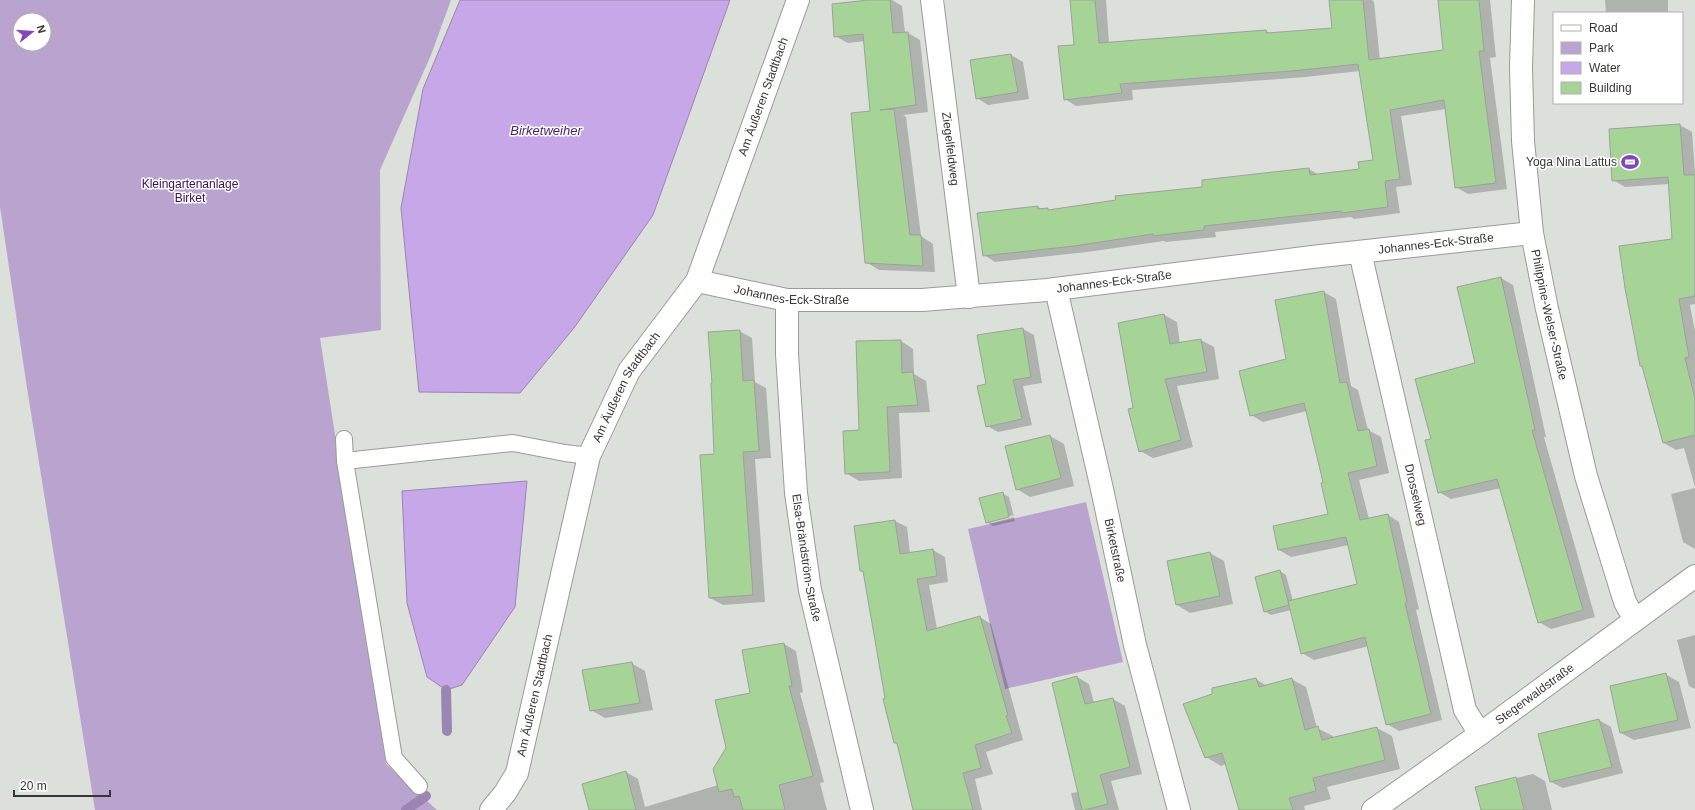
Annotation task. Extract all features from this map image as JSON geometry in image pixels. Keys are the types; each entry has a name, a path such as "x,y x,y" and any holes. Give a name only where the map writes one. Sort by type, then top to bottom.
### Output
{"street":[{"name":"Am Äußeren Stadtbach","path":"491,810 508,801 517,773 589,456 629,371 697,281 798,0"},
{"name":"Ziegelfeldweg","path":"932,0 968,297"},
{"name":"Philippine-Welser-Straße","path":"1523,0 1521,68 1523,141 1532,233 1546,309 1586,476 1625,602 1635,620"},
{"name":"Johannes-Eck-Straße","path":"697,281 787,300 922,300 1056,289 1360,252 1532,233"},
{"name":"Drosselweg","path":"1360,252 1465,710 1480,734"},
{"name":"Birketstraße","path":"1056,289 1102,489 1135,645 1179,810"},
{"name":"Elsa-Brändström-Straße","path":"787,300 787,354 796,493 810,590 862,810"},
{"name":"Stegerwaldstraße","path":"1373,810 1480,734 1695,576"}],"lane":[{"path":"344,439 346,461 394,758 419,786"},
{"path":"346,461 513,443 589,456"}],"green space":[{"name":"Kleingartenanlage Birket","path":"0,0 451,0 431,55 380,170 381,330 320,338 386,764 437,810 95,810 27,388 0,207"},
{"path":"1086,502 1123,662 1005,689 968,529"}],"water":[{"name":"Birketweiher","path":"460,0 730,0 653,215 574,328 520,393 419,392 401,208 423,89"},
{"path":"527,481 515,607 462,685 446,690 427,677 407,603 402,491"}],"building":[{"path":"868,0 890,0 893,33 908,32 916,105 880,110 894,109 910,235 921,235 923,266 865,263 851,113 870,111 863,34 834,37 832,4"},
{"path":"1070,0 1095,0 1099,43 1266,30 1267,33 1332,28 1329,0 1363,0 1369,60 1443,50 1438,0 1479,0 1484,51 1479,51 1496,183 1455,188 1444,100 1390,110 1400,179 1385,181 1388,207 1204,226 1204,230 1153,236 1153,234 1074,246 983,256 977,213 1038,206 1038,209 1048,208 1048,210 1116,200 1115,196 1202,187 1202,180 1309,168 1310,175 1359,169 1358,162 1373,160 1358,64 1292,71 1120,84 1122,93 1064,100 1058,46 1074,45"},
{"path":"1011,54 1018,92 976,99 970,60"},
{"path":"1680,124 1684,175 1695,175 1695,296 1679,299 1689,357 1685,358 1695,399 1695,435 1663,443 1642,366 1640,366 1625,288 1619,246 1672,239 1668,177 1612,181 1609,129"},
{"path":"1501,277 1535,430 1532,430 1583,610 1538,623 1497,479 1438,493 1425,440 1431,439 1415,379 1475,363 1457,287"},
{"path":"1324,291 1340,383 1347,382 1358,431 1369,429 1377,466 1348,473 1360,520 1388,514 1407,602 1405,603 1431,714 1386,725 1365,637 1301,654 1288,601 1357,584 1346,537 1278,550 1273,526 1328,514 1321,483 1323,482 1304,403 1250,416 1239,371 1286,359 1275,300"},
{"path":"1164,314 1170,344 1201,339 1207,372 1165,379 1181,440 1139,452 1128,409 1133,408 1118,323"},
{"path":"1023,328 1031,377 1013,380 1022,419 986,427 977,386 986,384 977,335"},
{"path":"740,330 743,381 754,380 759,451 743,452 753,595 709,598 700,455 714,454 712,383 708,332"},
{"path":"901,340 902,373 913,372 918,405 887,407 890,472 845,474 843,431 859,430 856,341"},
{"path":"1050,435 1061,478 1016,490 1005,446"},
{"path":"1003,492 1009,517 986,523 979,498"},
{"path":"895,520 900,554 933,549 937,576 917,579 927,631 980,616 1008,715 1006,716 1012,733 975,745 981,768 963,773 973,810 913,810 897,743 894,743 883,699 885,698 863,571 860,571 854,526"},
{"path":"1210,552 1220,596 1176,605 1167,561"},
{"path":"1280,570 1289,605 1264,612 1255,577"},
{"path":"784,643 792,686 789,686 813,776 779,785 785,810 743,810 739,796 734,797 732,789 719,792 713,769 726,748 715,700 750,693 742,650"},
{"path":"632,662 640,703 590,711 582,670"},
{"path":"1666,673 1678,720 1620,733 1610,686"},
{"path":"1077,676 1085,704 1113,698 1130,767 1100,775 1108,804 1084,810 1082,810 1052,683"},
{"path":"1256,678 1259,687 1292,678 1305,730 1318,726 1322,740 1377,727 1385,760 1313,778 1316,791 1289,798 1293,810 1239,810 1222,753 1205,758 1183,704 1212,694 1212,688"},
{"path":"1599,719 1612,767 1550,782 1538,734"},
{"path":"626,771 636,810 589,810 582,784"},
{"path":"1516,777 1524,810 1481,810 1475,787"}],"waterway":[{"path":"446,690 447,731"},
{"path":"406,810 426,796"}],"place":[{"name":"Yoga Nina Lattus","path":"1630,162"}]}
